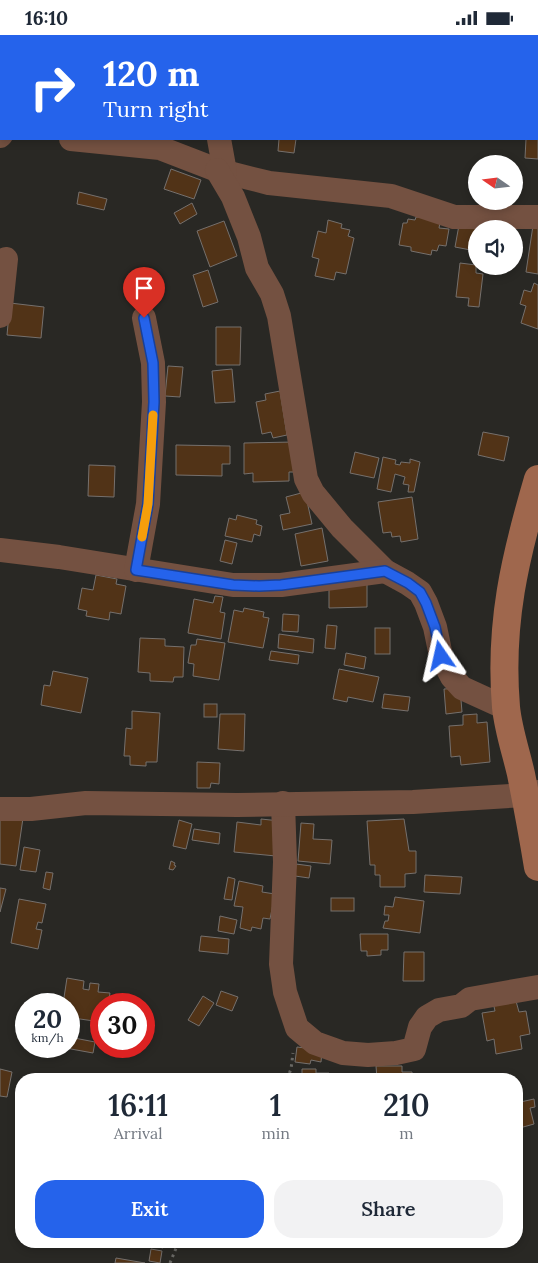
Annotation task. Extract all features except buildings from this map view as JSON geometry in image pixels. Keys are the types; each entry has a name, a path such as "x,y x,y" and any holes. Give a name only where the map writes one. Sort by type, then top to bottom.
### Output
{"street":[{"path":"96,140 120,141 160,148 221,171 269,183 390,196 454,217 538,217"},
{"path":"219,140 221,171 249,237 257,268 272,295 277,309 306,479 313,493 324,508 385,571 408,583 420,592 435,627 441,656 452,677 462,688 506,708"},
{"path":"0,316 6,259"},
{"path":"136,570 148,504 154,402 153,363 144,318"},
{"path":"538,479 520,543 507,611 504,654 506,708 532,793 538,867"},
{"path":"0,551 59,557 233,585 281,585 385,571"},
{"path":"0,809 86,803 237,805 413,802 532,793"},
{"path":"283,803 285,862 282,973 285,992 297,1028 315,1043 343,1053 368,1055 396,1053 414,1049 420,1027 427,1017 439,1010 461,1006 470,999 538,987"}],"path":[{"path":"170,1263 176,1248"}],"slow traffic":[{"path":"142,537 148,504 153,415"}],"route":[{"path":"144,318 153,363 154,402 148,504 136,570 233,585 259,586 281,585 329,577 385,571 408,583 420,592 435,627 441,656"}]}
